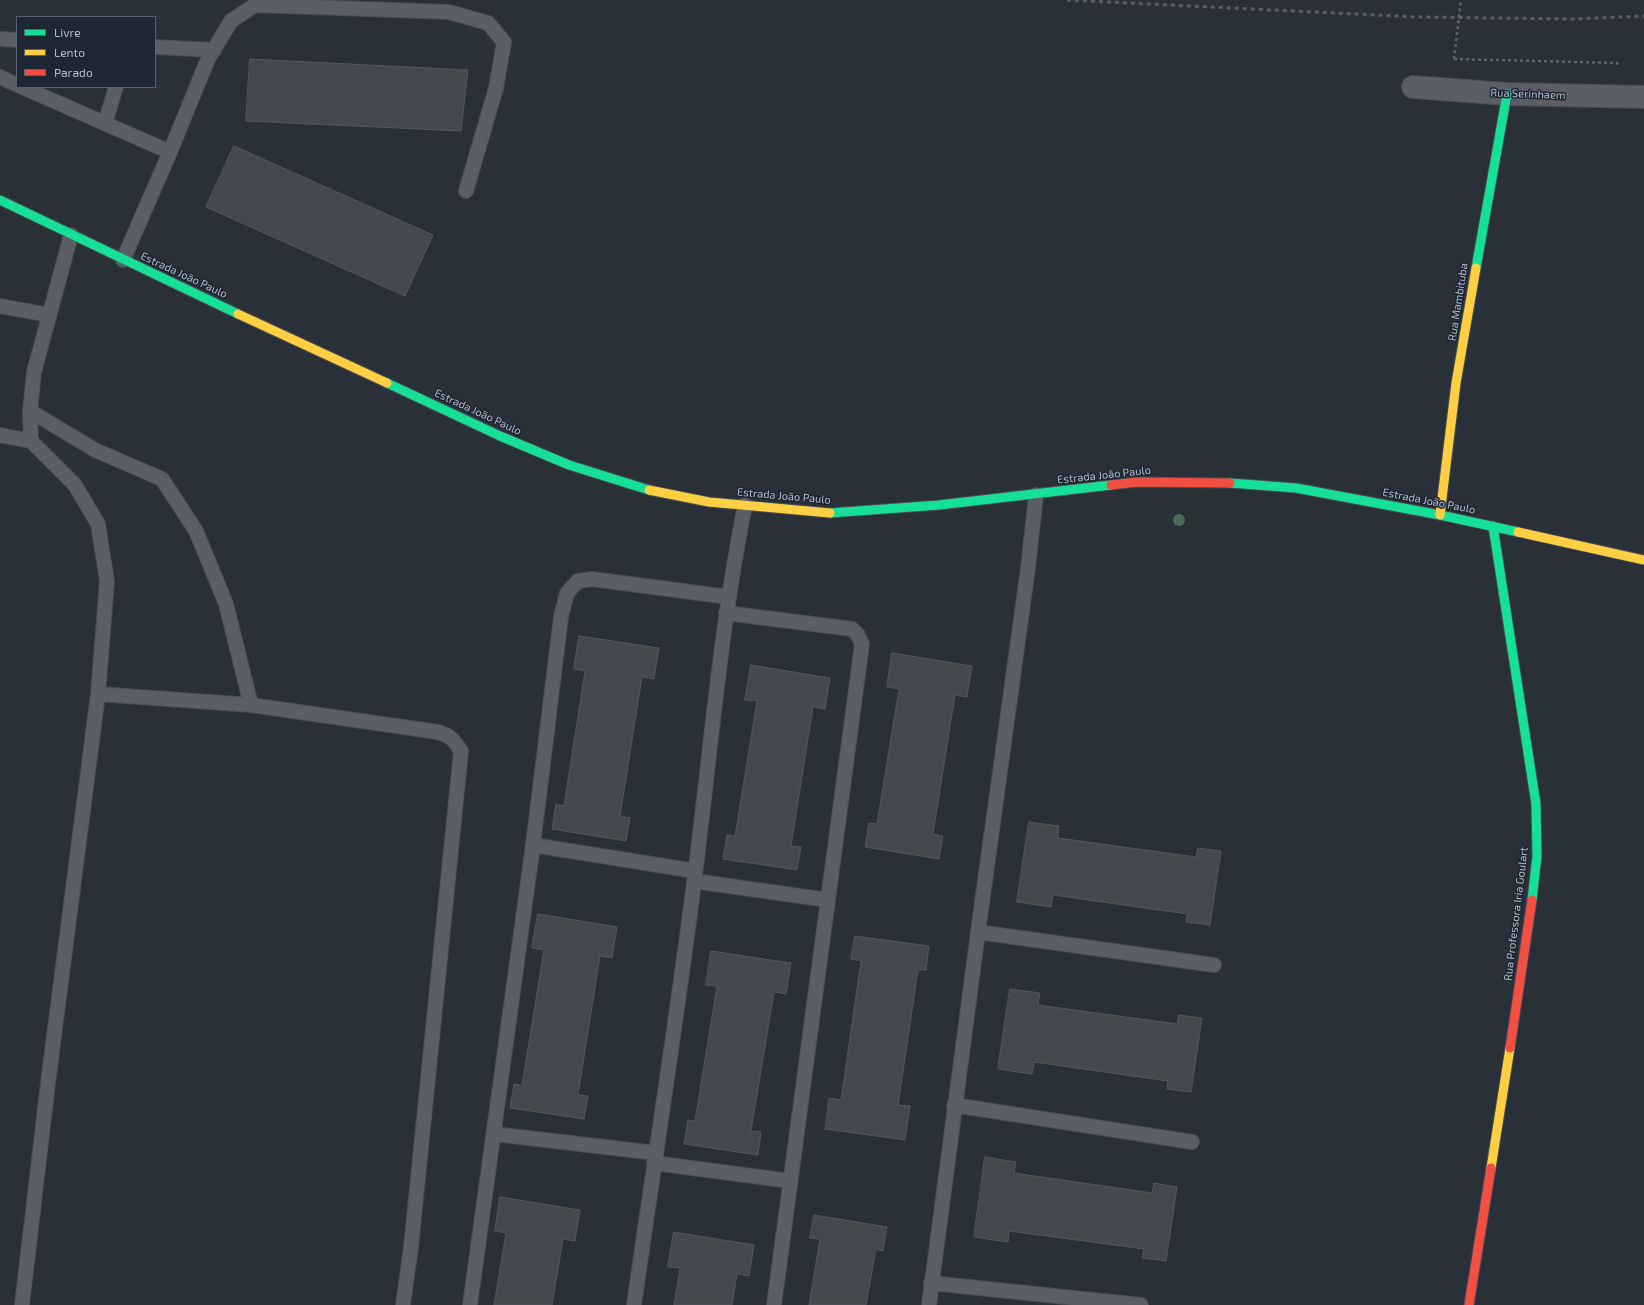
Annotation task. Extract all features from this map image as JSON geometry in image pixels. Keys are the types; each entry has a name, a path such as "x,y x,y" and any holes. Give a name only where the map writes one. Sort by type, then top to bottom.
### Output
{"main road":[{"name":"Rua Mambituba","path":"1440,515 1456,383 1507,94"},
{"name":"Estrada João Paulo","path":"0,200 123,260 493,433 569,465 649,490 709,502 828,513 892,510 1036,495 1137,482 1211,482 1296,488 1440,515 1644,560"},
{"name":"Rua Professora Iria Goulart","path":"1470,1305 1505,1082 1537,856 1536,804 1493,526"}],"street":[{"name":"Rua Serinhaem","path":"1413,87 1507,94 1644,96"}],"lane":[{"path":"123,260 170,152 208,58 231,21 256,5 449,12 488,23 504,42 496,88 466,191"},
{"path":"0,39 16,40"},
{"path":"156,47 214,50"},
{"path":"0,77 16,85"},
{"path":"105,124 116,88"},
{"path":"31,89 105,124 170,152"},
{"path":"31,441 30,411 34,372 71,235"},
{"path":"0,306 49,315"},
{"path":"30,411 95,450 162,479 196,531 226,604 251,705"},
{"path":"0,435 31,441 75,485 98,524 107,581 98,694 48,1083 22,1305"},
{"path":"929,1305 954,1105 1028,568 1036,495"},
{"path":"634,1305 695,876 726,613 734,557 745,505"},
{"path":"470,1305 533,845 561,617 567,593 578,581 592,579 729,597"},
{"path":"726,613 852,629 858,635 862,644 774,1305"},
{"path":"98,694 251,705 438,732 448,735 456,742 461,751 411,1247 403,1305"},
{"path":"533,845 828,900"},
{"path":"978,932 1214,965"},
{"path":"954,1105 1192,1142"},
{"path":"494,1134 655,1158 790,1182"},
{"path":"931,1283 1141,1305"}],"path":[{"path":"1454,59 1460,0"}],"building":[{"path":"250,59 468,70 461,131 246,121"},
{"path":"234,146 433,235 405,296 206,207"},
{"path":"579,636 659,648 654,679 642,677 620,816 630,818 626,841 552,829 556,804 564,806 585,671 574,669"},
{"path":"892,653 972,666 967,697 955,695 933,834 943,836 939,859 865,847 869,823 877,824 899,689 887,687"},
{"path":"751,665 830,678 825,709 813,707 791,846 801,847 797,870 723,859 727,835 735,836 757,701 745,700"},
{"path":"1029,822 1059,826 1058,838 1196,857 1198,848 1221,851 1210,925 1186,922 1187,914 1053,895 1051,907 1017,902"},
{"path":"538,914 617,927 612,958 600,956 578,1095 588,1096 584,1119 510,1108 514,1084 522,1085 544,950 532,948"},
{"path":"855,936 929,946 926,970 918,970 898,1105 910,1106 905,1140 825,1129 829,1098 841,1100 861,961 851,959"},
{"path":"711,951 791,963 786,994 774,992 751,1131 761,1132 758,1155 684,1144 688,1120 695,1121 717,986 706,985"},
{"path":"1010,989 1040,993 1038,1005 1177,1024 1179,1015 1202,1018 1191,1092 1167,1089 1168,1081 1034,1062 1032,1074 998,1069"},
{"path":"985,1157 1016,1162 1014,1173 1152,1193 1154,1183 1177,1187 1166,1261 1142,1258 1144,1249 1009,1231 1008,1242 974,1237"},
{"path":"500,1197 580,1210 575,1241 563,1239 552,1305 494,1305 506,1233 495,1231"},
{"path":"814,1215 887,1227 883,1251 876,1249 866,1305 809,1305 820,1239 810,1238"},
{"path":"674,1232 754,1245 749,1276 737,1274 732,1305 674,1305 680,1268 668,1267"}],"railway":[{"path":"1067,0 1417,17 1575,19 1644,16"}],"traffic: fast":[{"path":"1476,268 1507,94"},
{"path":"0,200 238,314"},
{"path":"387,383 500,436 569,465 649,490"},
{"path":"1230,483 1296,488 1440,515 1518,532"},
{"path":"830,513 939,505 1111,485"},
{"path":"1493,526 1536,804 1537,856 1532,900"}],"traffic: slow":[{"path":"1440,515 1456,383 1476,268"},
{"path":"238,314 387,383"},
{"path":"649,490 709,502 830,513"},
{"path":"1518,532 1644,560"},
{"path":"1491,1168 1510,1048"}],"traffic: jam":[{"path":"1111,485 1137,482 1230,483"},
{"path":"1510,1048 1532,900"},
{"path":"1469,1305 1491,1168"}]}
